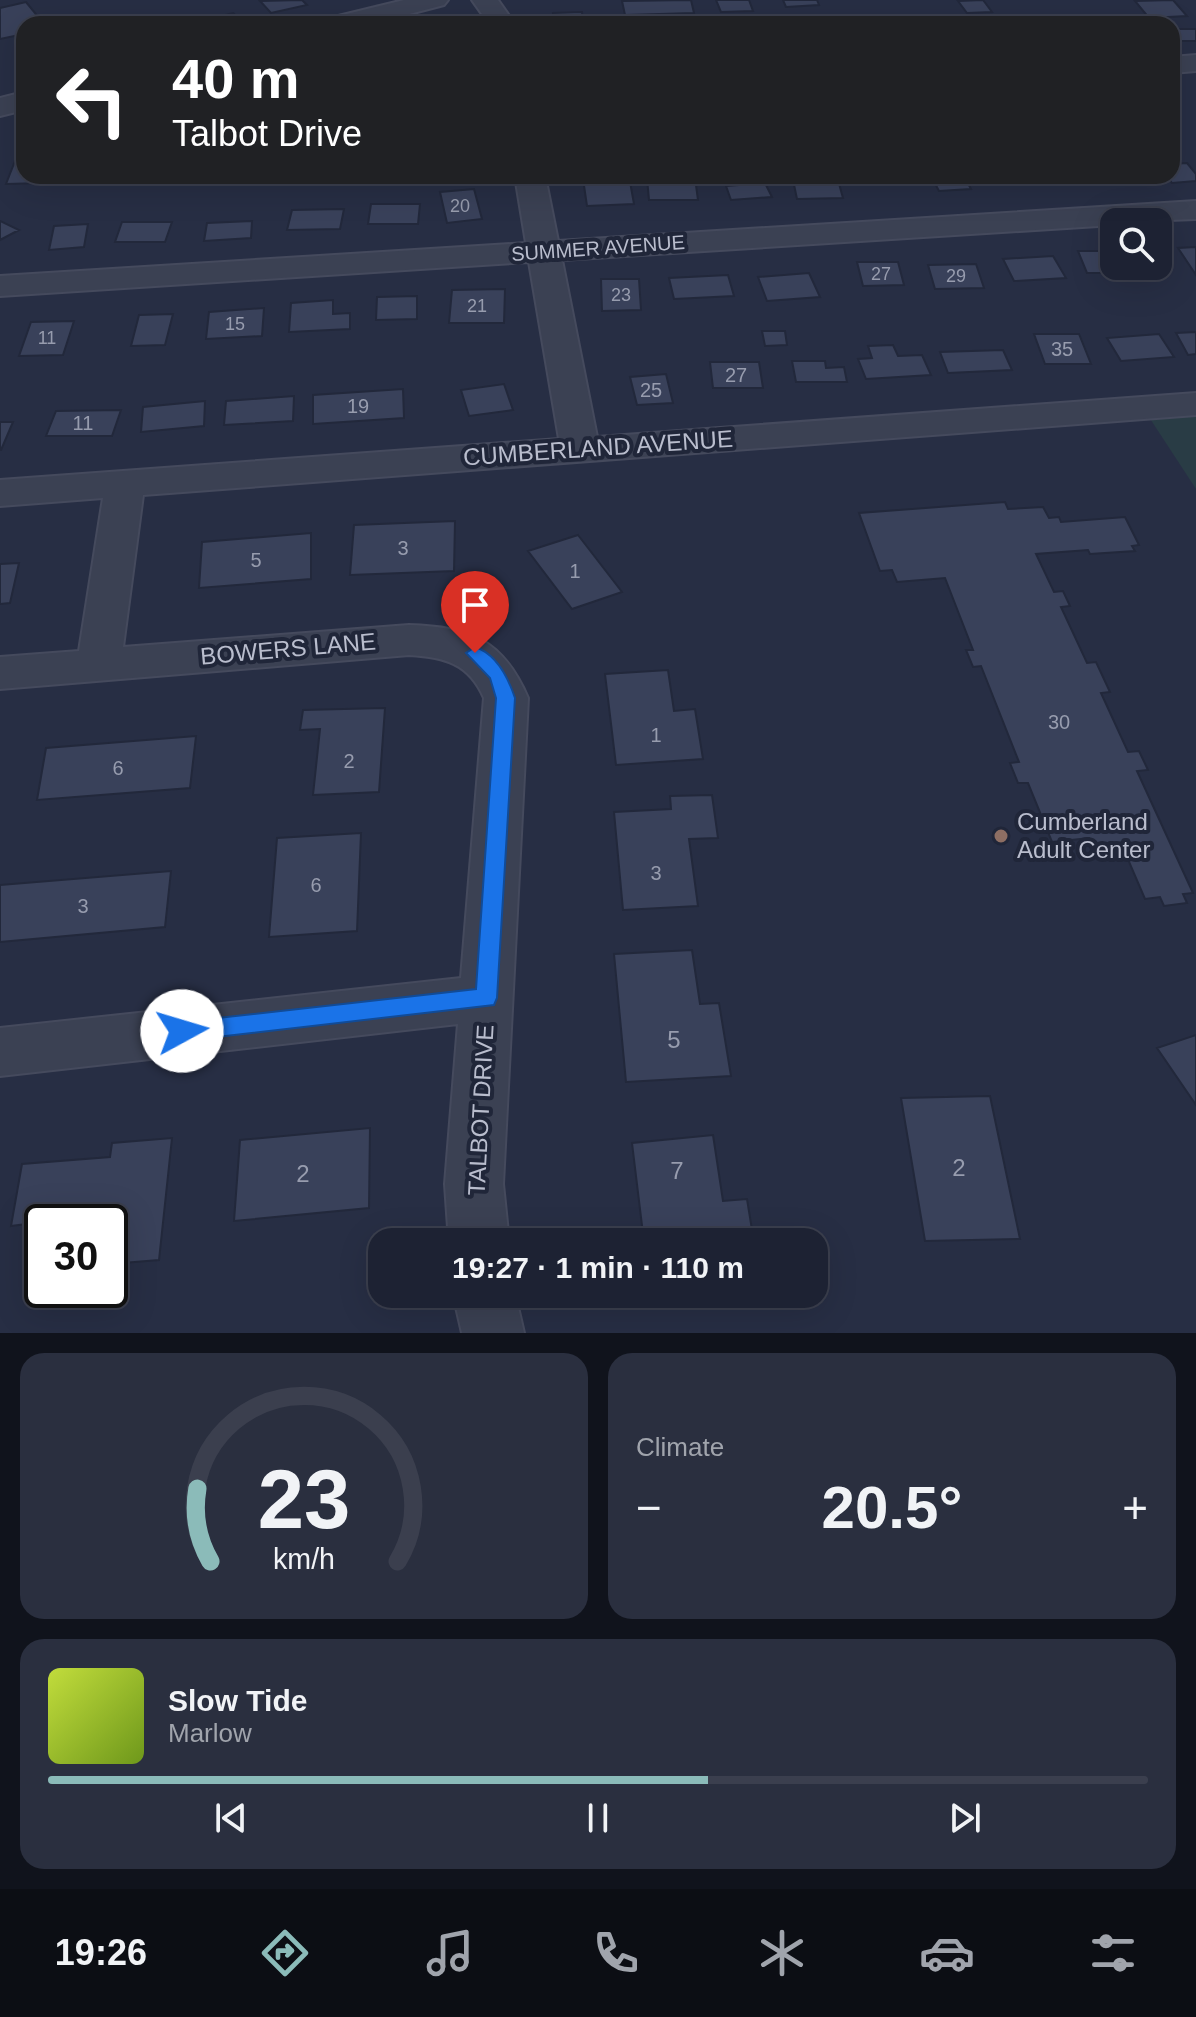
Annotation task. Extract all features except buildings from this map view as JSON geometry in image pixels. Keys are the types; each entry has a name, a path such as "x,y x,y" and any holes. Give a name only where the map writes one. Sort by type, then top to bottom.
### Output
{"street":[{"path":"371,16 435,0"},
{"path":"531,184 580,449"},
{"name":"SUMMER AVENUE","path":"0,286 1196,210"},
{"name":"CUMBERLAND AVENUE","path":"0,493 1196,404"},
{"path":"99,665 125,483"},
{"name":"BOWERS LANE","path":"0,673 409,640 442,640 475,653"},
{"name":"TALBOT DRIVE","path":"475,653 498,675 506,698 474,1184 478,1228"},
{"path":"0,1052 486,998"},
{"path":"487,1308 493,1333"}],"shaded area":[{"path":"1196,404 1196,489 1145,411"}],"place":[{"name":"Cumberland Adult Center","path":"1001,836"}],"route":[{"path":"182,1031 486,998 506,698 498,675 475,653"}]}
